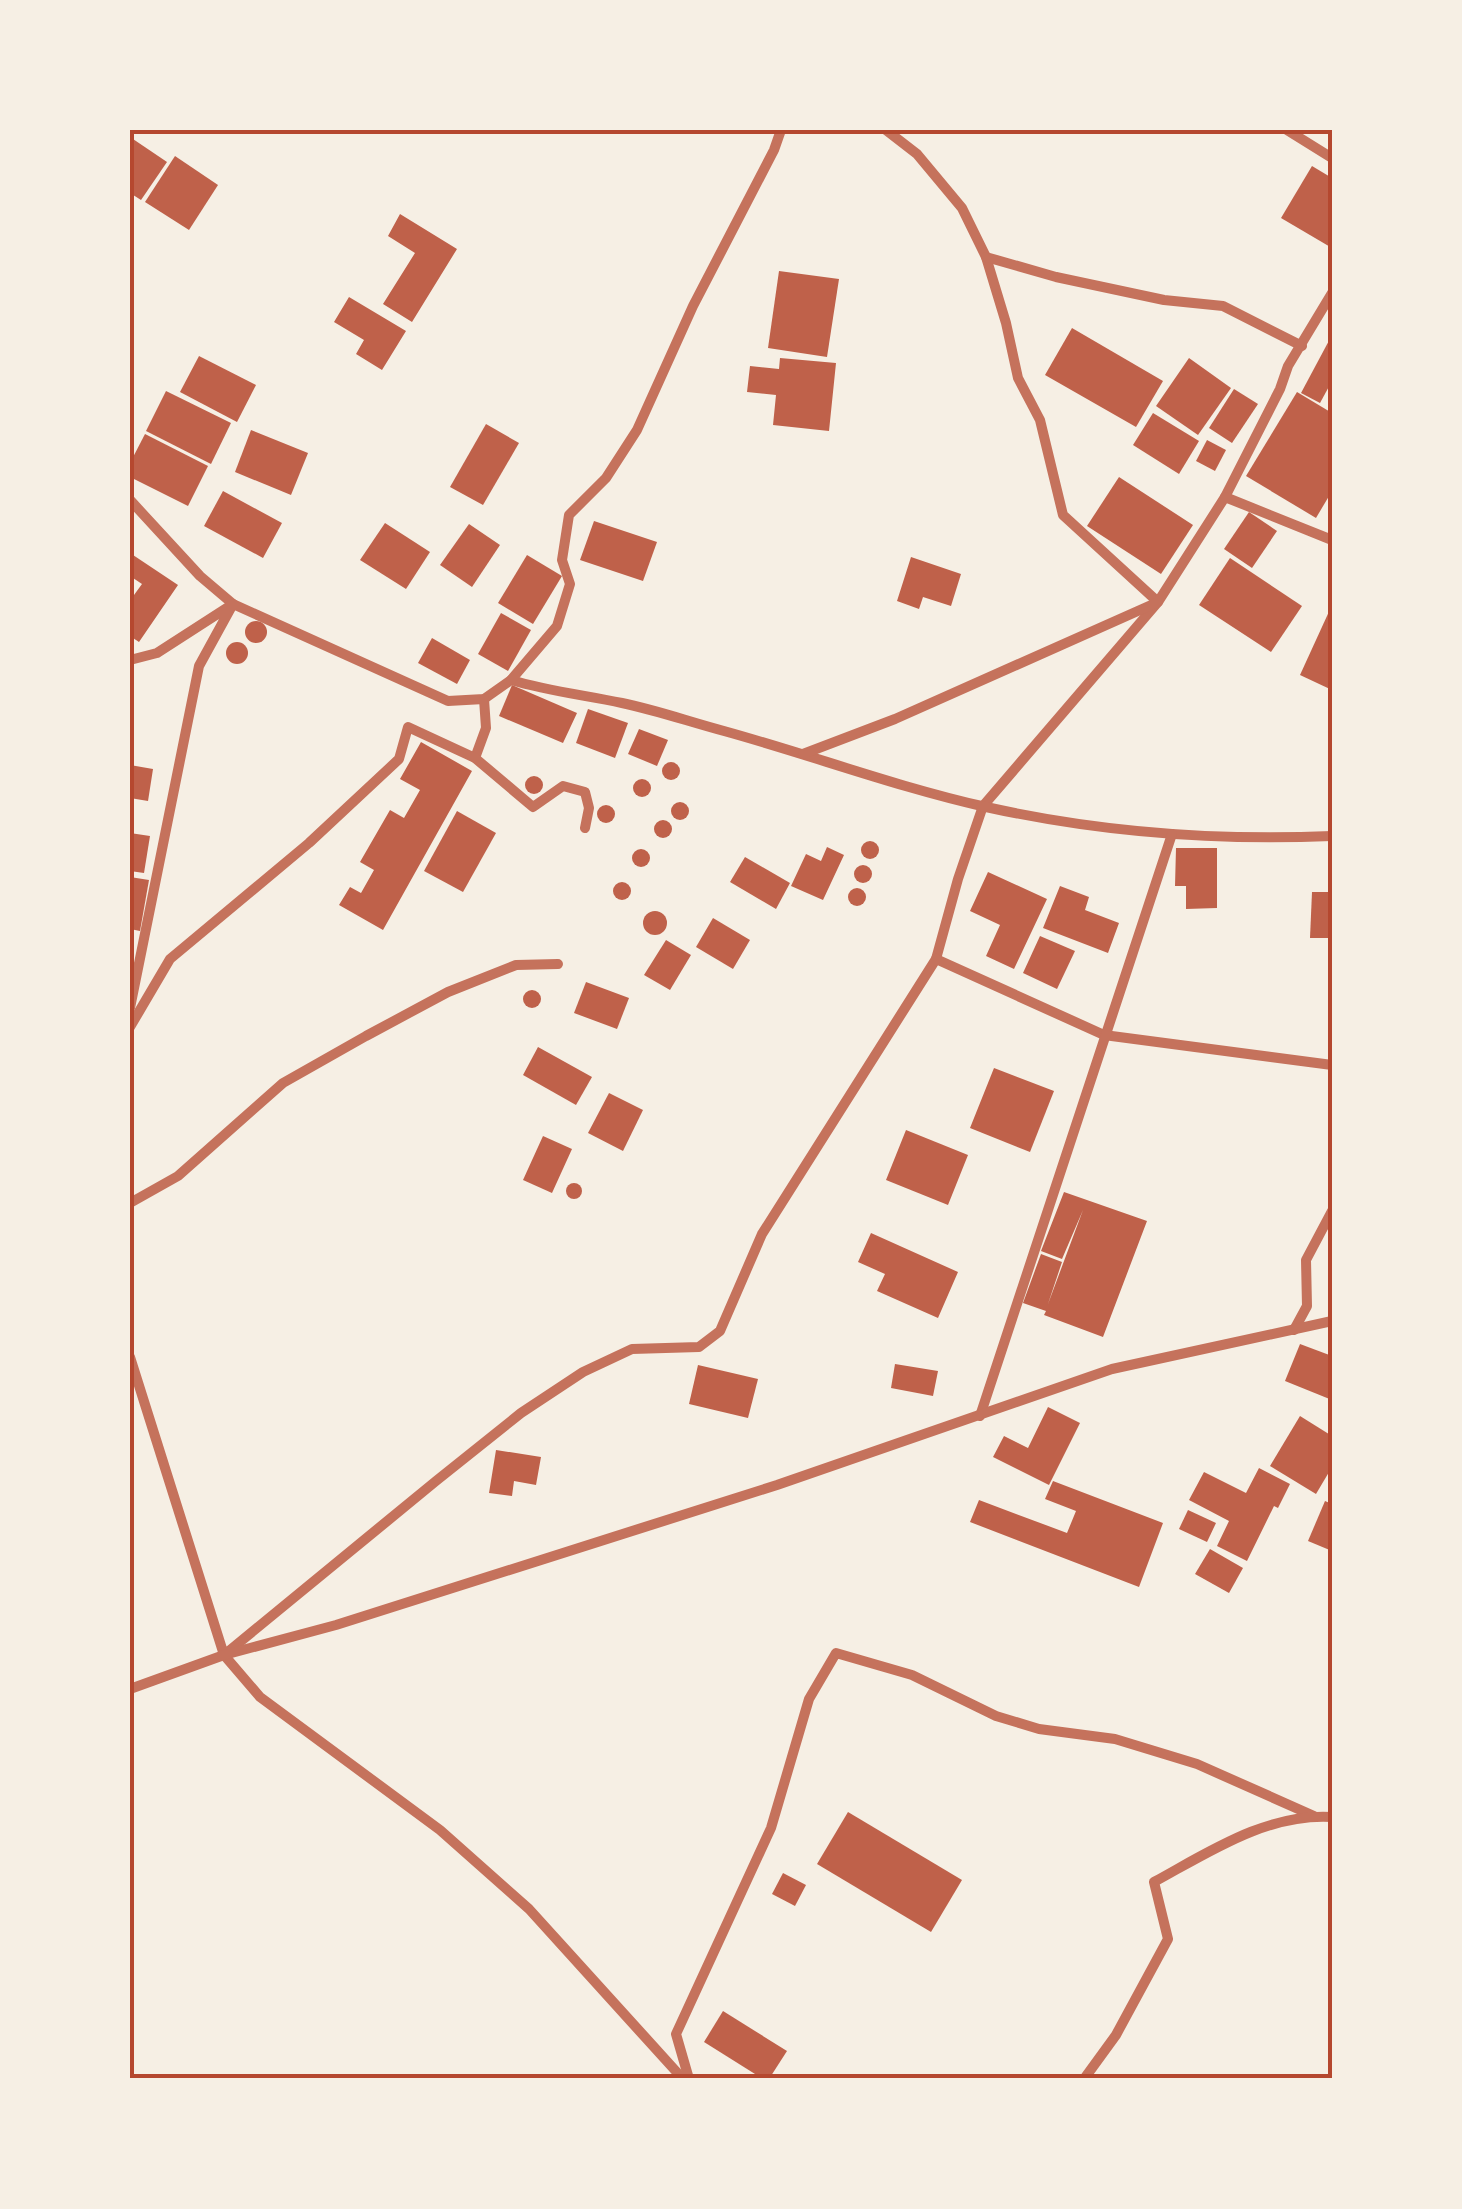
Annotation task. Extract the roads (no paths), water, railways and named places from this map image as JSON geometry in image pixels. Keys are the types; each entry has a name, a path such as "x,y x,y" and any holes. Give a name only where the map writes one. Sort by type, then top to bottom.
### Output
{"street":[{"path":"130,500 200,576 233,604 448,701 484,699 511,680 557,626 570,584 562,560 569,515 606,478 637,430 692,306 781,130"},
{"path":"886,130 917,154 962,208 986,257 1018,378 1040,420 1063,514 1158,602"},
{"path":"1287,130 1332,158"},
{"path":"986,257 1056,278 1164,300 1223,306 1302,346"},
{"path":"224,1655 507,1424 583,1372 632,1349 699,1348 720,1332 762,1234 936,960 982,806 1158,602 1225,497 1288,366 1332,293"},
{"path":"1225,497 1332,540"},
{"path":"802,754 895,718 1158,602"},
{"path":"130,660 158,653 233,604"},
{"path":"130,1008 199,666 233,604"},
{"path":"511,680 548,692 622,703 982,806 1056,821 1256,839 1332,836"},
{"path":"475,758 486,728 484,699"},
{"path":"130,1026 170,959 309,843 399,759 408,727 475,758 532,807 563,786 585,792 589,808 585,828"},
{"path":"980,1416 1172,834"},
{"path":"936,960 1104,1035 1332,1064"},
{"path":"130,1203 178,1176 283,1083 333,1055 448,992 516,965 558,964"},
{"path":"1294,1330 1307,1306 1306,1260 1332,1211"},
{"path":"130,1689 224,1655 336,1625 778,1486 1112,1369 1332,1321"},
{"path":"130,1357 224,1655 260,1698 440,1830 529,1909 686,2079"},
{"path":"686,2079 676,2034 771,1828 809,1699 836,1653 912,1675 996,1716 1039,1729 1115,1739 1196,1764 1314,1816"},
{"path":"1084,2079 1116,2036 1168,1940 1154,1882 1240,1835 1314,1816 1332,1817"}]}
